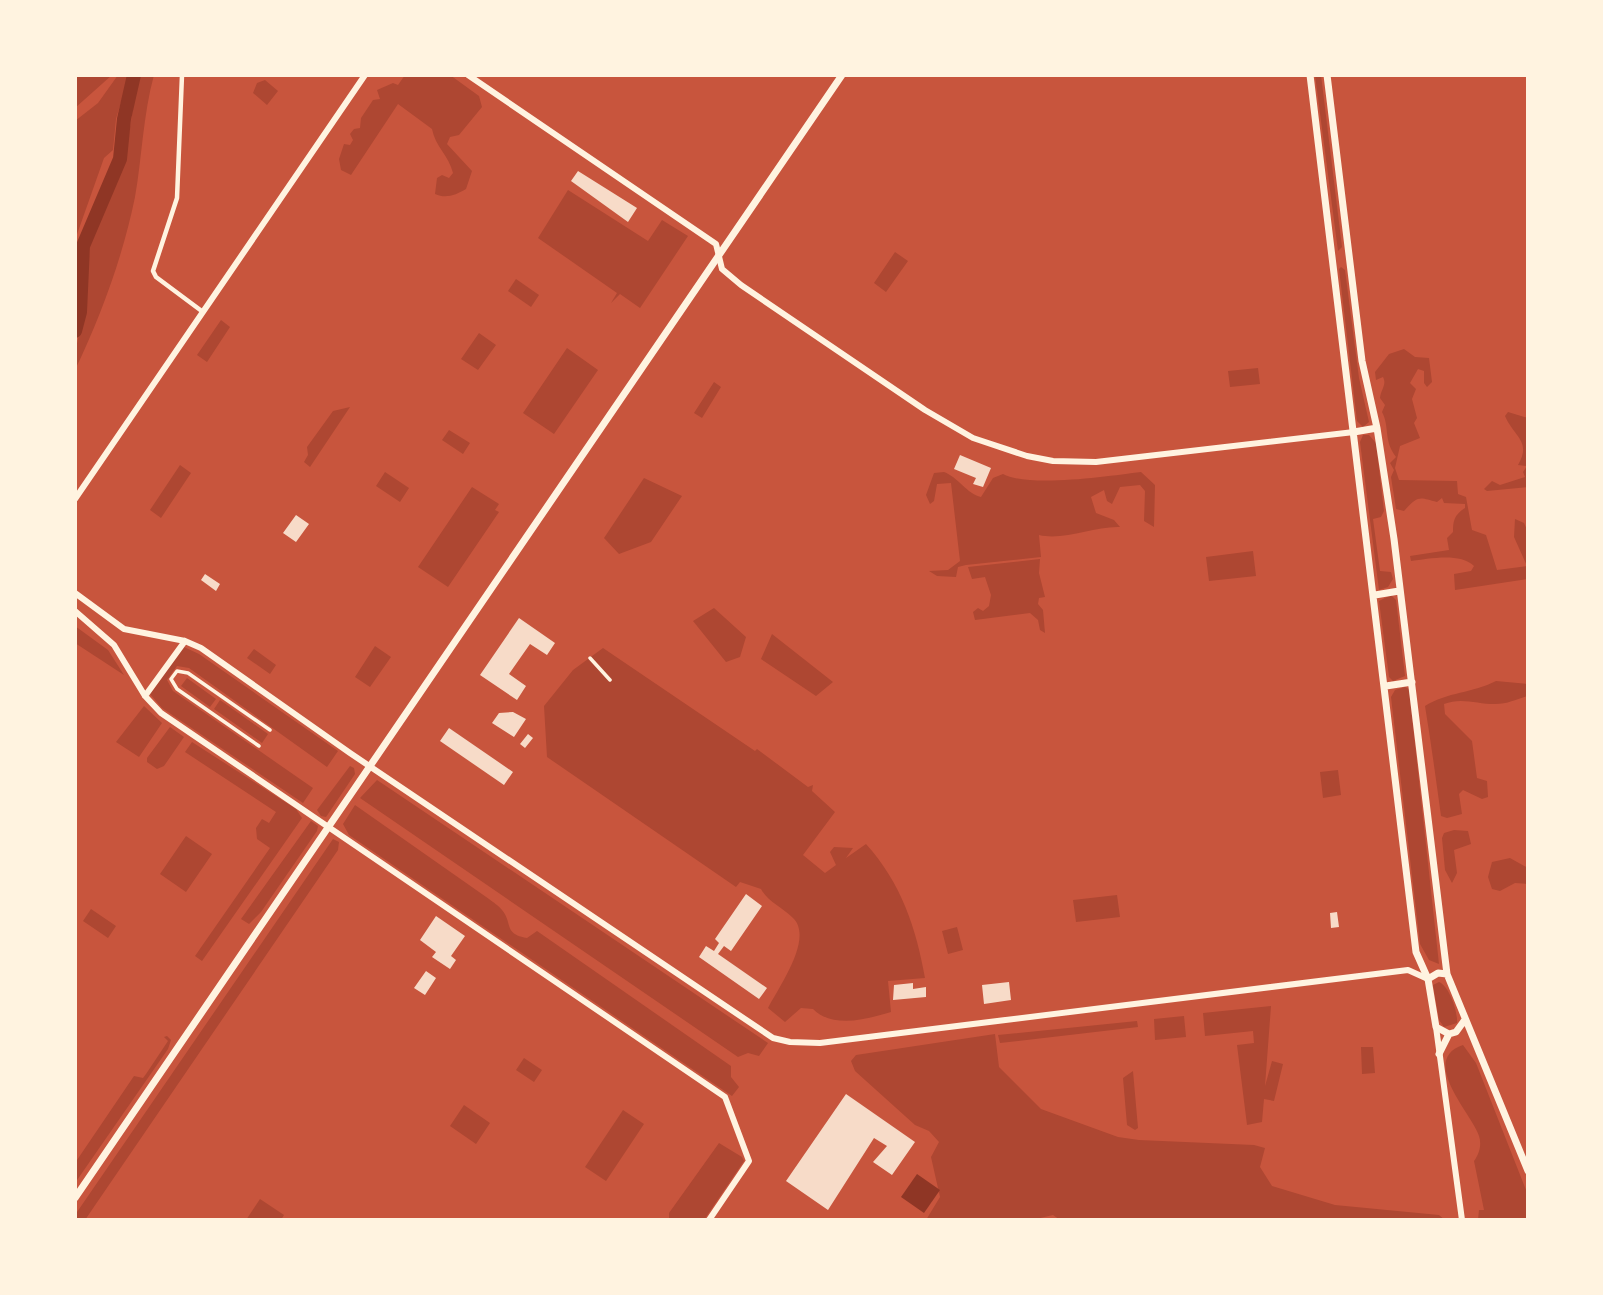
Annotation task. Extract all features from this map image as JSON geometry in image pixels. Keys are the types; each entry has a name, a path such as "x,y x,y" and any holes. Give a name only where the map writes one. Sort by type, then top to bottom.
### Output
{"main road":[{"path":"75,499 365,75"},
{"path":"468,75 716,244 722,269 741,285 948,425 998,448 1053,461 1096,462 1377,428"},
{"path":"75,1198 842,75"},
{"path":"1310,75 1416,951 1428,979 1462,1220"},
{"path":"1327,75 1364,374 1377,428 1412,682 1447,974 1464,1021 1528,1171"},
{"path":"1332,258 1350,257"},
{"path":"1374,595 1399,591"},
{"path":"75,593 124,629 185,641 201,648 350,753 764,1033 790,1042 830,1042 1408,970 1428,979"},
{"path":"75,611 114,646 145,696 161,713 725,1097 749,1153 746,1166 709,1220"},
{"path":"145,696 185,641"},
{"path":"1386,686 1412,682"},
{"path":"1428,979 1437,973 1447,974"},
{"path":"1438,1054 1464,1021"},
{"path":"1436,1027 1475,1045"}],"street":[{"path":"182,75 177,198 153,271 156,277 204,313"},
{"path":"590,658 610,680"},
{"path":"259,746 177,689 171,679 173,674 177,671 188,673 270,730"}],"shaded area":[{"path":"75,75 112,75 75,108"},
{"path":"118,75 129,75 116,119 113,150 104,158 75,240 75,121 98,103"},
{"path":"138,75 154,75 147,105 135,197 110,285 75,370 75,353 86,300 90,242 125,160"},
{"path":"405,75 450,75 479,96 482,107 459,135 450,137 447,144 472,171 466,189 458,193 447,196 435,194 437,178 442,175 449,178 453,173 451,167 432,129 398,104 351,175 341,170 339,159 344,144 350,145 353,140 350,134 354,129 360,128 361,118 373,100 380,99 377,90 393,83 398,85"},
{"path":"1315,75 1321,75 1342,247 1338,251"},
{"path":"265,80 278,91 267,105 253,93 257,83"},
{"path":"568,190 648,241 662,220 688,236 640,308 620,294 611,303 617,293 538,238"},
{"path":"895,252 908,261 886,292 874,283"},
{"path":"1341,267 1345,270 1359,378 1369,422 1363,427 1357,421 1339,269"},
{"path":"516,279 539,295 531,307 508,291"},
{"path":"221,320 230,327 207,362 197,355"},
{"path":"479,333 496,345 478,370 461,359"},
{"path":"567,348 598,370 554,434 523,413"},
{"path":"1404,349 1415,357 1429,358 1432,382 1427,387 1424,383 1424,371 1418,369 1410,383 1416,389 1412,399 1417,418 1414,423 1420,438 1400,446 1395,468 1399,480 1457,481 1458,494 1466,497 1472,530 1486,535 1497,570 1527,566 1514,537 1515,519 1524,523 1528,532 1528,579 1455,590 1454,574 1471,571 1474,566 1461,559 1452,558 1411,561 1410,556 1449,550 1447,538 1453,532 1455,518 1465,508 1465,504 1444,503 1442,498 1437,502 1420,499 1404,511 1396,509 1391,477 1394,470 1390,463 1396,457 1389,445 1382,412 1385,405 1380,398 1384,380 1383,377 1376,380 1375,372 1389,354"},
{"path":"1258,368 1260,384 1230,387 1228,371"},
{"path":"714,382 721,387 702,418 694,413"},
{"path":"350,407 310,467 304,462 308,455 307,447 333,411"},
{"path":"1508,412 1528,418 1528,487 1487,491 1484,489 1492,481 1500,485 1525,477 1523,472 1527,466 1518,465 1522,457 1522,444 1505,416"},
{"path":"449,430 470,443 463,454 442,440"},
{"path":"1363,435 1369,435 1376,443 1384,511 1381,517 1373,519 1380,571 1391,572 1393,579 1388,587 1379,590 1360,442"},
{"path":"180,465 191,473 161,518 150,510"},
{"path":"385,472 409,488 400,502 376,486"},
{"path":"944,472 971,493 981,497 993,478 1003,474 1015,478 1050,481 1141,472 1155,485 1154,527 1144,521 1145,491 1140,485 1120,487 1112,504 1107,501 1104,490 1091,497 1096,513 1114,520 1120,527 1059,536 1039,535 1041,557 966,565 958,567 956,577 937,576 929,571 948,570 960,561 951,483 937,484 934,501 930,504 926,495 934,473"},
{"path":"644,478 682,496 651,542 619,554 604,538"},
{"path":"472,487 499,504 495,510 499,512 448,587 418,567"},
{"path":"1253,551 1256,576 1209,581 1206,557"},
{"path":"1040,559 1039,573 1045,597 1039,598 1038,604 1043,610 1045,633 1040,630 1038,620 1030,613 975,620 973,612 978,608 983,611 989,606 991,595 985,577 972,579 968,567"},
{"path":"1391,595 1396,600 1405,676 1393,681 1389,677 1379,601"},
{"path":"714,608 746,637 740,657 726,662 693,621"},
{"path":"75,626 108,650 124,675 75,643"},
{"path":"772,634 833,682 816,696 761,659"},
{"path":"375,646 391,657 370,687 355,677"},
{"path":"184,647 199,654 338,751 327,767 189,668 177,666 167,680 173,691 313,788 303,803 162,708 150,694"},
{"path":"603,648 755,751 757,749 808,787 813,785 812,791 835,812 803,855 825,873 836,865 830,852 834,847 853,848 846,858 866,844 878,859 898,890 912,923 925,978 888,981 891,1012 840,1021 821,1015 813,1009 801,1008 785,1022 768,1008 793,963 797,950 800,938 793,918 761,889 740,882 736,887 547,757 544,706 573,670"},
{"path":"254,649 276,665 270,674 247,658"},
{"path":"187,678 216,699 210,707 181,686"},
{"path":"1496,681 1528,684 1528,696 1500,704 1463,701 1444,704 1445,714 1472,741 1477,778 1487,781 1488,797 1482,799 1463,790 1459,794 1462,814 1447,818 1441,816 1425,706"},
{"path":"1405,687 1409,689 1439,964 1429,960 1420,944 1391,697 1395,690"},
{"path":"220,700 268,734 262,743 214,709"},
{"path":"144,706 162,723 139,757 116,742"},
{"path":"170,727 184,737 164,766 157,769 147,762 147,758"},
{"path":"192,742 296,809 302,818 202,961 195,956 270,848 257,839 256,828 262,819 269,823 276,812 185,752"},
{"path":"350,766 354,768 355,774 326,817 321,816 317,810"},
{"path":"1338,770 1341,795 1323,798 1320,772"},
{"path":"377,780 768,1043 759,1056 748,1053 738,1057 360,798"},
{"path":"355,805 496,904 515,934 527,938 537,931 731,1066 731,1077 739,1087 732,1096 349,835 343,824"},
{"path":"311,821 318,826 317,831 261,912 249,924 241,919"},
{"path":"1454,830 1468,831 1471,844 1454,850 1457,873 1452,883 1445,870 1442,838 1444,833"},
{"path":"186,836 212,854 186,892 160,874"},
{"path":"333,839 339,842 338,850 85,1220 75,1220 75,1215"},
{"path":"1510,858 1528,868 1528,884 1515,883 1500,891 1492,889 1488,877 1492,862"},
{"path":"1117,895 1120,917 1076,922 1073,900"},
{"path":"91,909 116,926 108,938 83,921"},
{"path":"957,927 963,950 948,954 942,931"},
{"path":"1439,982 1449,994 1457,1018 1457,1023 1444,1027 1439,1020 1433,985"},
{"path":"1271,1006 1265,1086 1272,1061 1283,1064 1274,1101 1264,1099 1262,1122 1247,1125 1237,1045 1254,1043 1253,1031 1205,1036 1203,1013"},
{"path":"1184,1016 1186,1037 1155,1040 1154,1019"},
{"path":"1137,1021 1138,1027 1000,1043 998,1035"},
{"path":"995,1034 999,1067 1041,1109 1118,1137 1254,1145 1265,1148 1260,1167 1272,1186 1335,1205 1439,1215 1445,1220 1060,1220 1053,1215 1032,1220 926,1220 940,1197 931,1157 939,1142 929,1131 915,1125 855,1071 851,1061 856,1055"},
{"path":"167,1036 171,1040 168,1049 75,1183 75,1163 134,1076 143,1078 146,1074 168,1041 164,1037"},
{"path":"1463,1045 1476,1063 1528,1195 1528,1220 1478,1220 1479,1210 1484,1210 1474,1161 1480,1139 1447,1075 1446,1063 1451,1052"},
{"path":"1361,1047 1373,1047 1375,1073 1362,1074"},
{"path":"524,1058 542,1070 534,1082 516,1070"},
{"path":"1133,1071 1138,1128 1135,1130 1127,1125 1123,1078"},
{"path":"464,1105 490,1123 476,1144 450,1126"},
{"path":"623,1110 644,1124 606,1181 585,1167"},
{"path":"719,1143 744,1161 704,1220 669,1220 669,1213"},
{"path":"917,1174 940,1190 924,1213 901,1197"},
{"path":"260,1199 284,1215 281,1220 246,1220"}],"building":[{"path":"578,171 637,208 628,222 571,181"},
{"path":"960,455 991,468 983,487 973,484 976,478 954,469"},
{"path":"296,515 309,524 296,542 283,533"},
{"path":"205,574 220,584 216,591 201,580"},
{"path":"519,618 555,643 547,655 530,644 509,674 526,686 517,700 480,675"},
{"path":"513,712 526,719 514,737 492,723 499,713"},
{"path":"449,728 513,772 504,785 440,741"},
{"path":"528,734 533,738 525,748 520,744"},
{"path":"746,894 762,906 731,951 724,946 718,954 767,988 759,999 699,957 706,946 714,951 719,943 715,939"},
{"path":"1337,912 1339,927 1331,928 1330,913"},
{"path":"436,916 465,936 451,956 456,960 450,969 432,957 436,952 420,940"},
{"path":"426,971 436,978 425,995 414,988"},
{"path":"1009,982 1011,1000 984,1004 982,985"},
{"path":"913,983 913,989 926,987 926,997 893,1000 894,985"},
{"path":"846,1094 915,1142 892,1175 873,1162 887,1146 874,1138 828,1210 786,1181"}],"waterway":[{"path":"75,331 80,312 83,246 120,159 124,119 134,75"}]}
